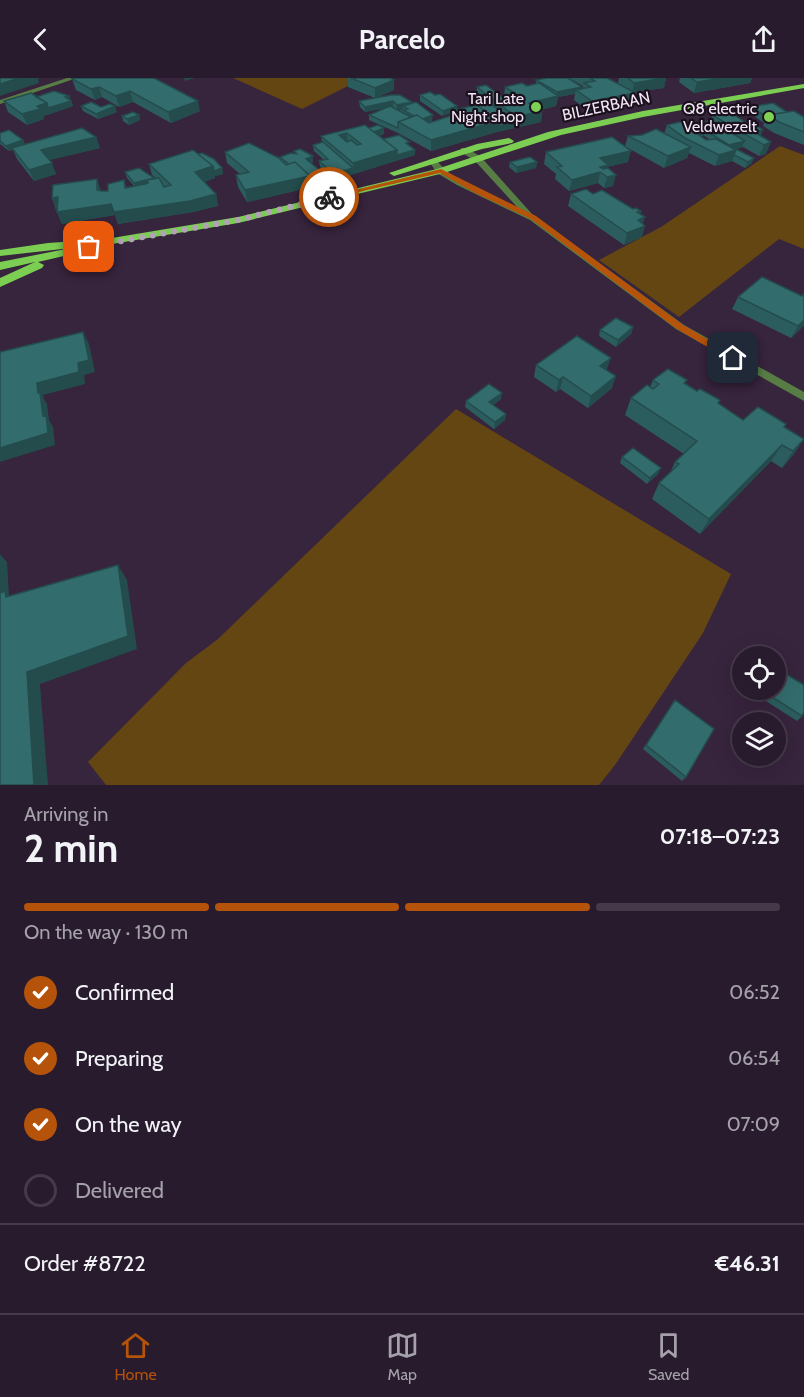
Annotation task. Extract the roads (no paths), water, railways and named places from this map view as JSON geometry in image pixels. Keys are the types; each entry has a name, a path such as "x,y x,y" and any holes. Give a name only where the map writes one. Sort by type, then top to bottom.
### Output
{"main road":[{"name":"BILZERBAAN","path":"322,199 464,150 558,133 643,114 804,86"},
{"name":"BILZERBAAN","path":"0,253 48,246 106,242 238,220 441,171 558,133"},
{"name":"BILZERBAAN","path":"0,266 55,256 106,242"},
{"path":"0,283 55,256"}],"street":[{"path":"0,102 74,78"},
{"path":"464,150 478,159 533,218 680,327 804,397"},
{"path":"432,160 441,171 533,218"}],"place":[{"name":"Tari Late Night shop","path":"536,107"},
{"name":"Q8 electric Veldwezelt","path":"769,117"}]}
